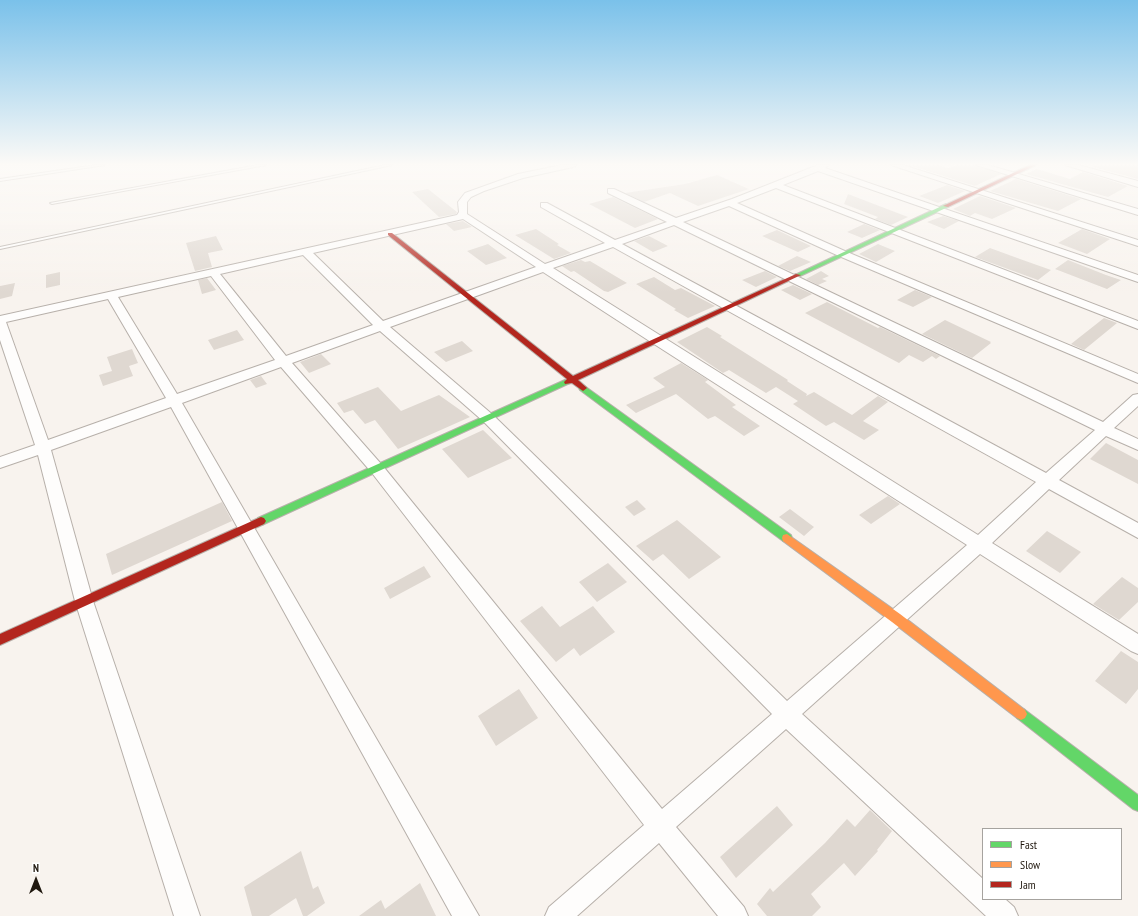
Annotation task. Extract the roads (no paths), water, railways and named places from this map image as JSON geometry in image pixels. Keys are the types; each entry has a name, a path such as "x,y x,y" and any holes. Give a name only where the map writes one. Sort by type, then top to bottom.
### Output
{"street":[{"path":"463,208 463,215"},
{"path":"549,208 1138,531"},
{"path":"646,208 1138,445"},
{"path":"0,463 613,243 716,208"},
{"path":"740,208 843,254 1138,379"},
{"path":"834,208 1138,325"},
{"path":"932,208 1138,280"},
{"path":"0,640 573,380 943,208"},
{"path":"1029,208 1138,243"},
{"path":"1124,208 1138,212"},
{"path":"187,916 84,601 44,447 0,321 213,272 390,234 463,215 658,341 980,543 1138,645"},
{"path":"390,234 573,380 896,618 1138,804"},
{"path":"306,252 381,326 488,418 786,714 982,895"},
{"path":"213,272 283,361 377,469 660,826 735,916"},
{"path":"111,295 174,400 466,916"},
{"path":"558,916 980,543 1138,398"},
{"path":"987,900 1005,916"}],"lane":[{"path":"0,248 189,208"}]}
